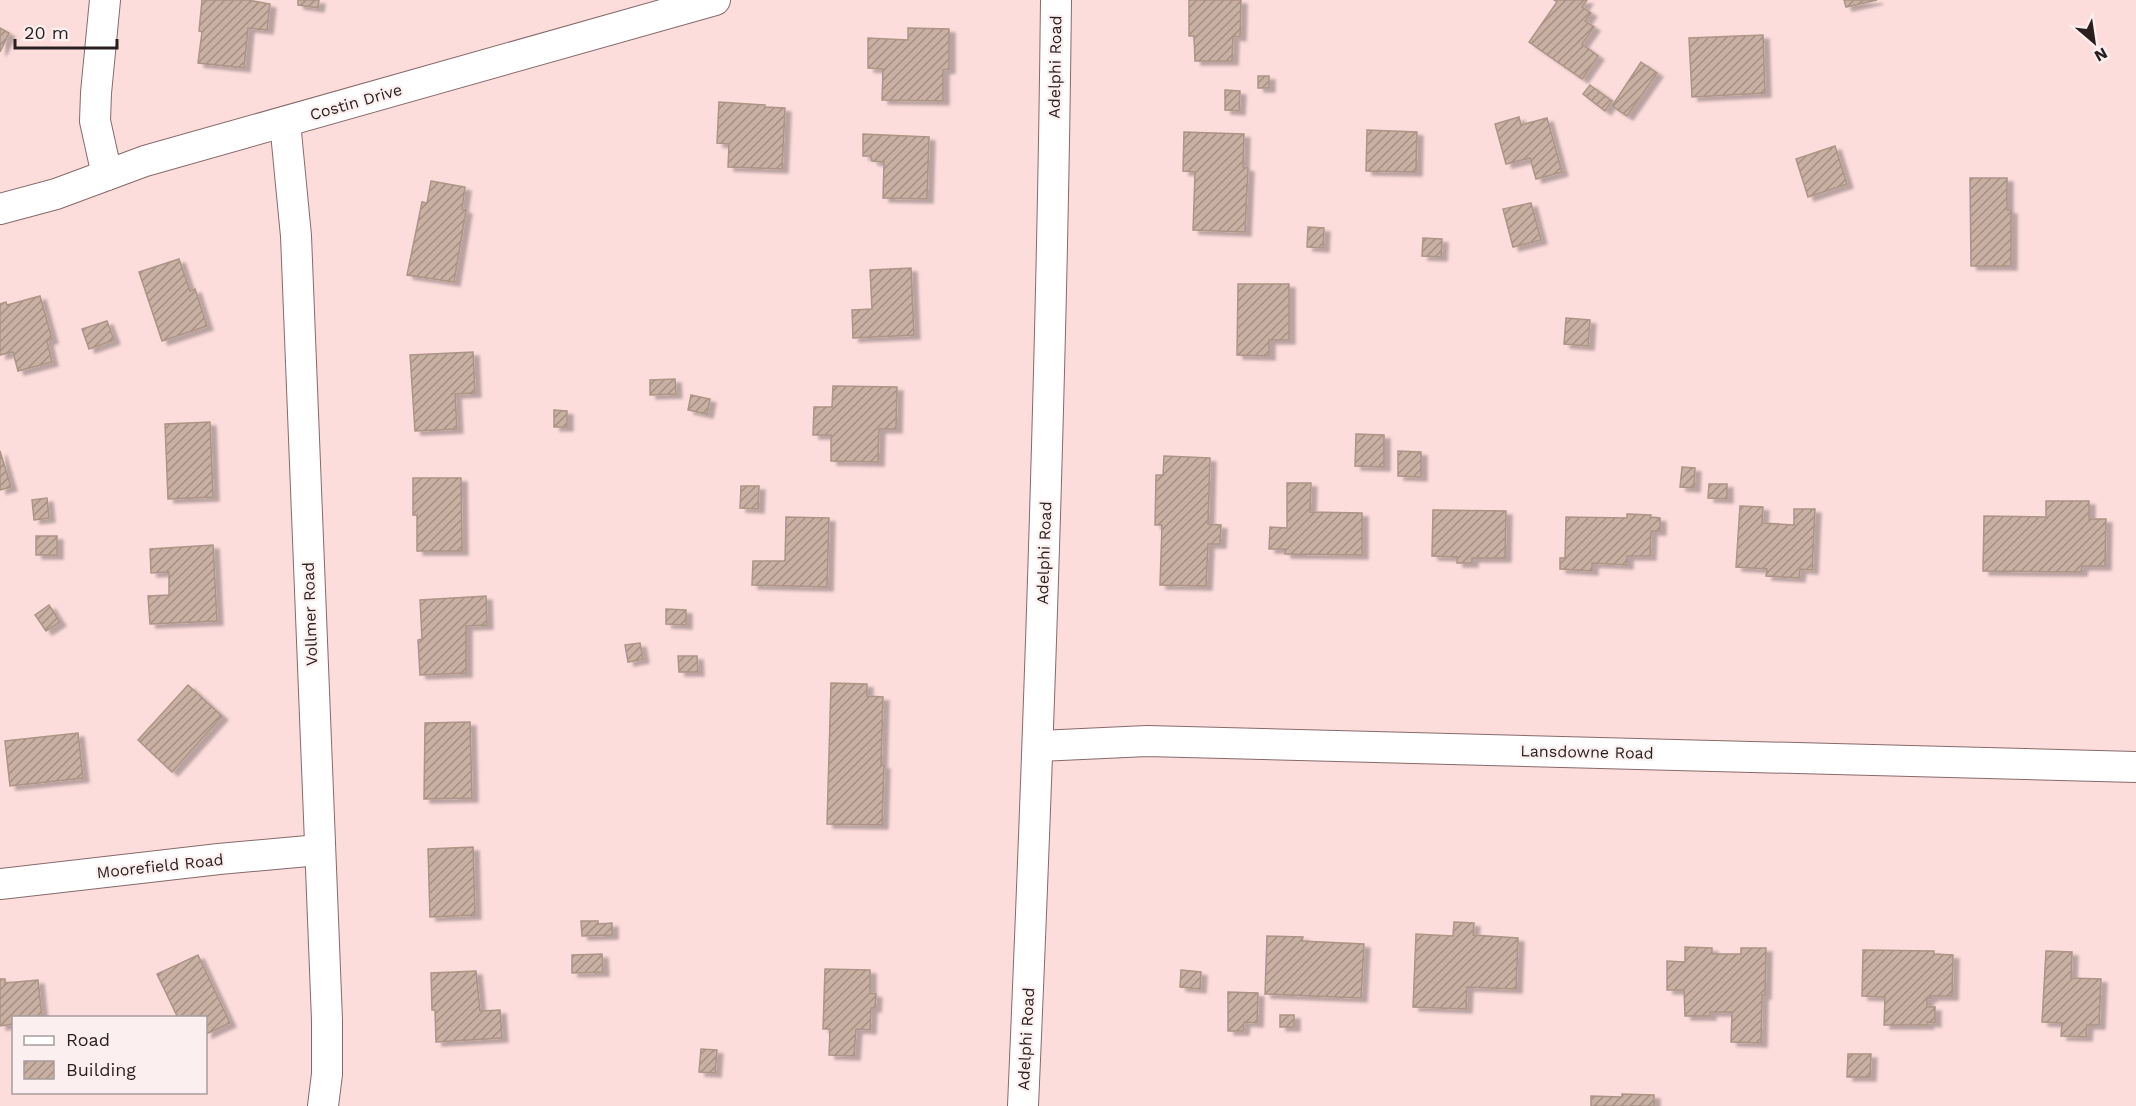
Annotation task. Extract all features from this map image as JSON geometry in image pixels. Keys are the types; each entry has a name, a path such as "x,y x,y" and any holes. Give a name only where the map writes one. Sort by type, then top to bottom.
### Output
{"street":[{"path":"105,0 96,93 96,121 107,175"},
{"name":"Costin Drive","path":"0,209 56,194 145,161 715,0"},
{"name":"Adelphi Road","path":"1023,1106 1039,746 1054,242 1056,0"},
{"name":"Vollmer Road","path":"285,122 296,236 327,1020 327,1074 323,1106"},
{"name":"Lansdowne Road","path":"1039,746 1147,741 2136,767"},
{"name":"Moorefield Road","path":"0,884 319,850"}],"building":[{"path":"202,0 248,0 270,4 267,30 248,28 244,68 198,63 202,32 199,31"},
{"path":"298,0 319,0 318,8 298,5"},
{"path":"1189,0 1241,0 1240,37 1233,36 1232,61 1195,61 1194,36 1189,36"},
{"path":"1554,0 1587,0 1582,7 1591,13 1585,21 1594,27 1582,44 1598,56 1582,79 1529,42 1557,2"},
{"path":"1844,0 1877,0 1846,7"},
{"path":"0,28 9,33 0,52"},
{"path":"908,28 949,29 949,69 943,70 943,101 882,100 883,69 868,68 868,38 908,40"},
{"path":"1763,35 1765,93 1692,97 1689,38"},
{"path":"1641,62 1657,73 1627,116 1612,106"},
{"path":"1258,76 1269,76 1269,88 1258,88"},
{"path":"1590,85 1612,101 1605,111 1583,94"},
{"path":"1225,90 1240,91 1239,111 1225,110"},
{"path":"719,102 785,108 782,169 728,167 729,144 717,143"},
{"path":"1519,117 1521,125 1547,118 1562,172 1536,179 1530,158 1506,164 1495,124"},
{"path":"1367,130 1417,132 1416,172 1366,171"},
{"path":"1184,132 1244,134 1243,167 1248,168 1245,232 1193,230 1195,172 1183,171"},
{"path":"863,134 929,137 927,199 883,198 884,162 872,161 871,156 863,156"},
{"path":"1835,146 1847,184 1808,197 1796,159"},
{"path":"1970,178 2007,178 2007,210 2011,210 2011,266 1971,266"},
{"path":"431,181 465,187 462,209 466,210 454,282 407,275 422,202 427,203"},
{"path":"1531,203 1541,240 1513,247 1503,209"},
{"path":"1308,227 1324,228 1323,248 1307,247"},
{"path":"1423,238 1442,239 1441,257 1422,256"},
{"path":"179,259 190,291 195,289 207,326 162,341 139,272"},
{"path":"911,268 914,335 853,338 852,310 872,309 870,270"},
{"path":"1238,284 1289,284 1289,340 1269,340 1269,356 1237,355"},
{"path":"40,296 52,339 47,341 52,362 18,371 13,352 0,355 0,304 6,302 7,305"},
{"path":"1566,318 1590,320 1588,346 1564,344"},
{"path":"107,321 114,340 89,349 82,329"},
{"path":"473,352 475,393 455,394 457,429 415,431 410,355"},
{"path":"675,379 676,394 650,395 650,380"},
{"path":"833,386 897,387 896,429 879,429 878,462 831,461 831,435 813,435 814,407 832,407"},
{"path":"691,395 710,399 707,414 688,410"},
{"path":"554,410 567,411 567,427 554,427"},
{"path":"210,422 213,497 168,499 165,424"},
{"path":"1356,434 1384,435 1384,467 1355,466"},
{"path":"0,451 11,487 0,490"},
{"path":"1398,451 1421,452 1421,477 1398,476"},
{"path":"1164,456 1210,458 1208,524 1221,525 1220,544 1208,544 1206,586 1160,585 1162,525 1155,525 1156,475 1163,475"},
{"path":"1682,467 1695,468 1694,488 1680,487"},
{"path":"413,478 461,478 462,551 417,551 417,515 413,515"},
{"path":"1287,483 1311,483 1310,512 1362,513 1362,555 1285,554 1285,549 1269,549 1270,527 1287,528"},
{"path":"1709,484 1727,484 1727,499 1708,498"},
{"path":"741,486 759,486 758,509 740,508"},
{"path":"47,498 49,518 34,520 32,500"},
{"path":"2046,501 2089,501 2089,519 2106,519 2105,566 2082,566 2081,572 1983,571 1984,516 2046,517"},
{"path":"1740,506 1763,507 1762,523 1794,525 1794,509 1815,509 1812,570 1800,569 1799,578 1766,576 1767,569 1736,567"},
{"path":"1433,510 1506,511 1505,558 1472,558 1472,563 1457,563 1457,557 1432,556"},
{"path":"1627,514 1651,515 1650,517 1660,518 1660,531 1651,531 1650,556 1627,556 1627,565 1592,563 1592,571 1560,569 1560,558 1565,558 1566,517 1627,518"},
{"path":"786,517 829,518 827,587 752,585 753,561 785,561"},
{"path":"36,536 57,536 57,555 36,555"},
{"path":"213,545 217,621 150,624 148,596 169,595 169,572 151,573 150,549"},
{"path":"486,596 487,625 466,626 466,673 420,675 418,640 422,639 420,600"},
{"path":"49,605 60,622 46,631 35,615"},
{"path":"666,609 686,610 686,625 666,624"},
{"path":"640,643 643,659 628,662 625,645"},
{"path":"678,656 697,656 698,672 679,672"},
{"path":"831,683 867,684 867,696 883,697 882,825 827,824"},
{"path":"188,685 222,716 172,772 138,740"},
{"path":"470,722 472,798 424,799 425,723"},
{"path":"78,733 83,778 10,786 5,741"},
{"path":"473,847 475,915 430,917 428,849"},
{"path":"581,921 598,921 598,924 612,923 612,935 582,936"},
{"path":"1454,922 1474,923 1473,935 1518,938 1516,989 1467,987 1466,1009 1413,1007 1416,934 1453,936"},
{"path":"1267,936 1303,937 1302,941 1364,944 1361,998 1265,994"},
{"path":"1685,947 1712,948 1712,954 1741,954 1741,948 1766,948 1761,1043 1731,1042 1732,1012 1710,1012 1710,1016 1685,1016 1684,990 1667,990 1667,961 1685,962"},
{"path":"1863,950 1934,951 1934,954 1953,955 1952,996 1931,996 1927,999 1927,1007 1935,1007 1935,1023 1884,1025 1885,997 1862,996"},
{"path":"2046,951 2072,952 2071,978 2101,979 2099,1025 2087,1025 2086,1037 2061,1036 2062,1023 2042,1022"},
{"path":"602,954 603,972 572,973 572,955"},
{"path":"198,955 230,1023 207,1034 207,1016 177,1016 157,974"},
{"path":"825,969 870,970 870,993 876,994 875,1008 871,1008 870,1030 856,1029 854,1056 829,1055 830,1029 823,1029"},
{"path":"1181,970 1201,972 1200,989 1180,987"},
{"path":"476,971 480,1011 500,1010 502,1038 436,1042 431,973"},
{"path":"0,979 5,979 5,983 38,980 42,1016 12,1016 12,1024 0,1026"},
{"path":"1228,992 1258,993 1257,1023 1244,1022 1243,1031 1228,1031"},
{"path":"1280,1015 1294,1015 1294,1027 1280,1027"},
{"path":"701,1049 717,1050 715,1073 699,1072"},
{"path":"1848,1054 1871,1054 1870,1077 1847,1077"},
{"path":"1622,1094 1654,1095 1654,1106 1591,1106 1591,1096 1622,1097"}]}
